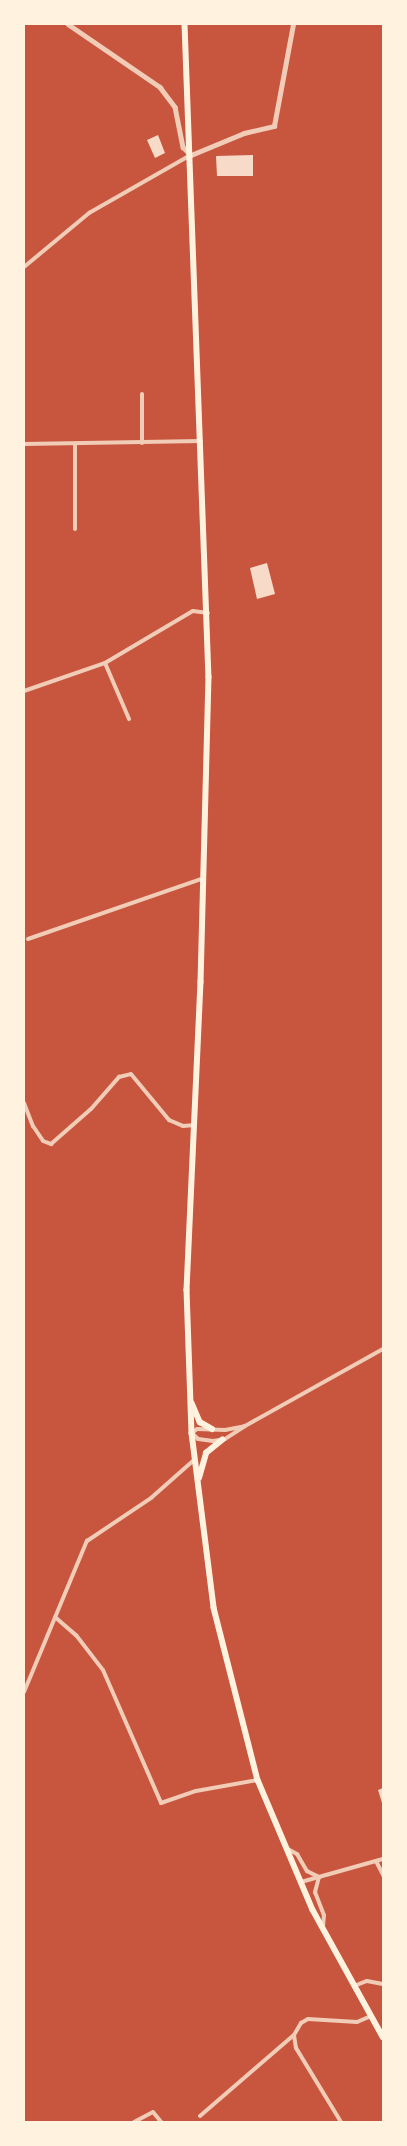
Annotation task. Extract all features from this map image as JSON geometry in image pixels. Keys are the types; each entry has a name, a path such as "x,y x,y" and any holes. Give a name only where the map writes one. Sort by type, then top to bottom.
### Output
{"main road":[{"path":"185,24 210,678 195,1125 187,1290 194,1460 214,1608 258,1780 322,1930 383,2037"},
{"path":"190,1391 196,1417 203,1425 212,1429"},
{"path":"198,1493 204,1457 222,1440"}],"street":[{"path":"68,24 160,87 174,106 183,147 191,155"},
{"path":"24,267 89,213 191,155 244,134 274,126 293,24"},
{"path":"142,394 142,443"},
{"path":"24,444 75,445 201,441"},
{"path":"75,445 75,529"},
{"path":"24,691 105,663 192,612 208,613"},
{"path":"105,663 129,719"},
{"path":"28,939 204,878"},
{"path":"24,1103 38,1134 45,1144 51,1144 91,1109 119,1078 131,1074 170,1120 182,1126 195,1125"},
{"path":"245,1426 197,1429 192,1433 203,1441 222,1440 383,1349"},
{"path":"24,1692 86,1540 151,1498 194,1460"},
{"path":"55,1617 76,1635 103,1670 161,1803 196,1790 258,1780"},
{"path":"285,1847 294,1851 307,1871 318,1877"},
{"path":"300,1882 383,1859"},
{"path":"376,1861 383,1875"},
{"path":"318,1877 315,1892 324,1914 322,1930"},
{"path":"354,1986 368,1982 383,1984"},
{"path":"200,2116 294,2035 301,2023 308,2019 357,2022 371,2016"},
{"path":"294,2035 296,2048 342,2122"},
{"path":"134,2122 153,2112 161,2122"}],"building":[{"path":"158,135 165,153 155,158 147,140"},
{"path":"253,155 253,176 217,176 216,156"},
{"path":"267,563 275,594 257,599 250,568"},
{"path":"383,1788 383,1806 378,1790"}]}
